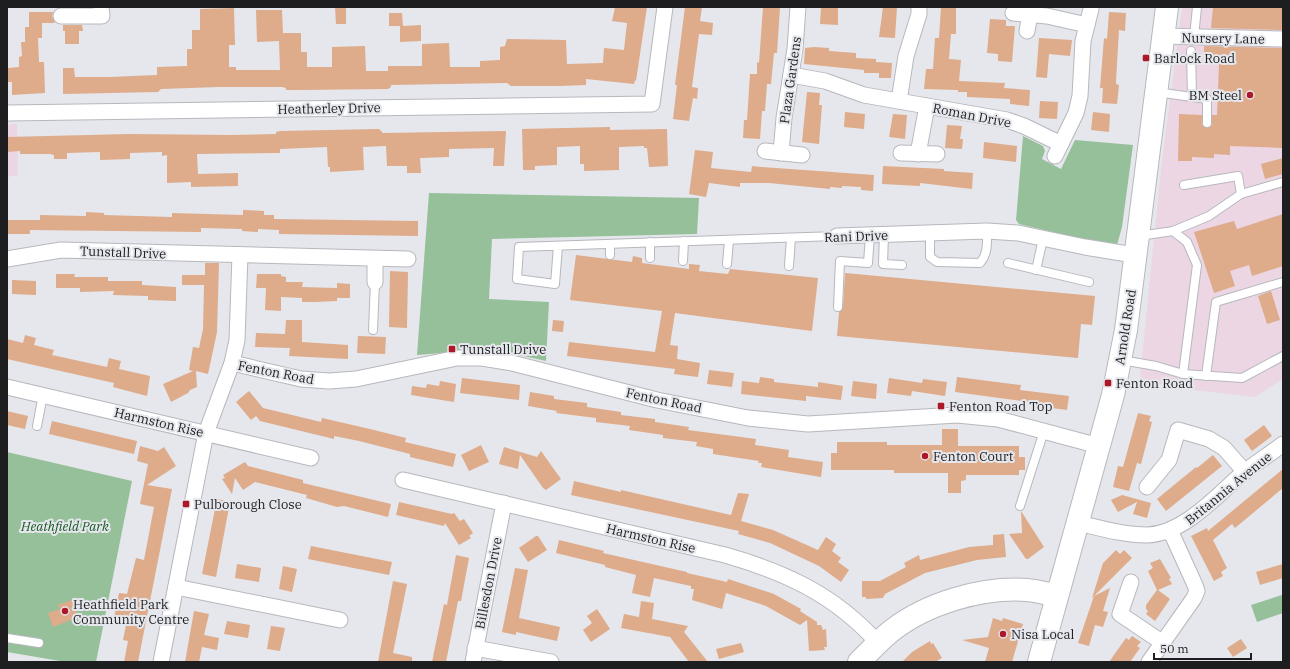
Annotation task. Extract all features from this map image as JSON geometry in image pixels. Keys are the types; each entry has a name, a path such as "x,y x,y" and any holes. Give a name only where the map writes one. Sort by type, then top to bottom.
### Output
{"main road":[{"name":"Arnold Road","path":"1039,662 1113,395 1126,330 1135,246 1166,7"},
{"path":"859,662 878,643 902,624 932,608 966,595 1027,590 1058,595"}],"street":[{"path":"61,16 102,16 102,7"},
{"name":"Heatherley Drive","path":"7,113 652,104 665,7"},
{"name":"Plaza Gardens","path":"781,153 795,49 798,7"},
{"path":"899,101 906,56 919,14 919,7"},
{"path":"1013,13 1047,16 1087,25 1091,9"},
{"path":"1027,31 1030,14"},
{"name":"Roman Drive","path":"791,75 825,81 864,95 1007,120 1024,126 1058,150 1076,112 1080,96 1083,41 1087,25"},
{"name":"Nursery Lane","path":"1163,36 1193,44 1283,39"},
{"name":"Roman Drive","path":"918,154 927,106"},
{"path":"765,151 802,155"},
{"path":"901,153 937,154"},
{"name":"Rani Drive","path":"838,236 987,231 1018,233 1043,238 1135,246"},
{"name":"Tunstall Drive","path":"7,259 60,250 240,255 322,263 356,258 408,259"},
{"path":"161,662 206,433 232,363 237,340 240,255"},
{"path":"374,282 375,259"},
{"name":"Fenton Road","path":"232,363 301,379 330,381 356,379 451,359 482,358 512,363 657,400 748,418 808,424 956,415 998,419 1099,446"},
{"name":"Harmston Rise","path":"7,387 311,458"},
{"path":"1147,487 1169,460 1178,430 1209,439 1224,448 1245,472"},
{"name":"Britannia Avenue","path":"1078,523 1123,534 1148,535 1170,530 1187,521 1245,472 1283,444"},
{"name":"Harmston Rise","path":"404,480 760,565 808,587 861,626 878,643"},
{"name":"Billesdon Drive","path":"474,655 504,503"},
{"path":"1149,662 1197,592 1170,530"},
{"path":"1131,582 1120,614 1163,643"},
{"path":"176,587 340,620"},
{"path":"474,655 551,662"}],"lane":[{"path":"1192,97 1193,44 1197,7"},
{"path":"1156,92 1206,98 1207,123"},
{"path":"1184,185 1238,176 1241,194"},
{"path":"1135,246 1209,216 1241,194 1283,182"},
{"path":"930,233 930,257 937,262 980,263 985,257 987,231"},
{"path":"1173,231 1187,242 1197,265 1183,374"},
{"path":"877,235 883,264 902,264"},
{"path":"838,307 840,261 868,263 877,235"},
{"name":"Rani Drive","path":"558,246 555,284 517,279 519,247 838,236"},
{"path":"789,266 791,238"},
{"path":"1036,270 1043,238"},
{"path":"727,264 728,240"},
{"path":"683,262 684,241"},
{"path":"650,242 650,258"},
{"path":"610,244 610,255"},
{"path":"1008,263 1089,282"},
{"path":"373,330 374,282"},
{"path":"1206,376 1216,302 1283,282"},
{"path":"1120,360 1156,366 1183,374 1242,378 1283,356"},
{"path":"37,426 43,395"},
{"path":"1020,506 1044,431"},
{"path":"7,638 39,644"}],"shaded area":[{"path":"1182,7 1283,7 1283,379 1255,397 1175,388 1140,378 1161,169"},
{"path":"17,124 18,175 7,177 7,125"}],"green space":[{"path":"1023,136 1043,146 1045,151 1042,159 1061,169 1075,140 1133,145 1122,227 1117,245 1094,242 1019,224 1016,220"},
{"path":"429,193 699,198 697,234 492,239 489,299 549,302 546,361 492,349 417,355"},
{"name":"Heathfield Park","path":"7,452 132,481 96,662 66,662 7,652"},
{"path":"1282,595 1283,613 1257,622 1251,605"}],"building":[{"path":"335,7 346,7 346,24 336,24"},
{"path":"615,7 647,7 636,81 635,80 634,84 586,79 586,85 559,86 511,86 507,83 391,85 388,89 301,90 286,90 286,88 282,87 219,87 161,89 158,92 63,94 63,68 74,68 75,77 110,77 157,75 157,67 187,66 187,49 192,49 192,30 200,30 200,9 234,8 235,45 229,45 229,67 236,67 236,70 280,70 279,41 257,42 256,10 282,10 283,33 301,33 301,52 307,52 307,67 332,67 332,47 365,46 366,71 388,71 388,66 422,66 422,44 449,43 450,67 480,67 480,61 500,60 500,47 505,46 507,39 566,40 567,64 603,63 604,48 624,50 627,23 612,21"},
{"path":"685,7 702,7 700,21 713,23 712,35 699,34 692,87 698,88 697,99 693,98 689,121 673,119 677,85 675,85"},
{"path":"763,7 780,8 777,53 774,53 771,84 767,84 765,111 762,111 760,139 743,138 744,120 747,120 750,74 757,74 757,62 759,63"},
{"path":"821,7 838,7 838,25 820,24"},
{"path":"883,7 897,7 895,38 879,37"},
{"path":"941,7 956,7 956,34 951,34 949,59 961,60 959,81 1005,83 1004,88 1030,90 1029,106 1010,104 1010,99 967,97 967,92 958,92 958,90 924,89 926,69 933,69 935,38 939,38"},
{"path":"1213,7 1283,7 1283,30 1211,28"},
{"path":"29,12 53,12 52,16 55,23 42,23 42,38 38,38 39,62 44,62 45,93 12,95 12,82 8,82 8,68 19,67 19,57 22,56 21,42 25,42 25,27 29,27"},
{"path":"1109,12 1126,13 1125,31 1119,30 1116,81 1116,84 1119,85 1117,104 1102,103 1103,88 1100,88 1104,38 1107,39"},
{"path":"389,13 402,13 403,26 421,25 421,41 400,42 400,26 389,26"},
{"path":"990,19 1006,20 1006,26 1015,26 1012,62 998,61 998,54 987,53"},
{"path":"63,25 82,25 83,31 79,31 79,44 65,44 65,31 63,31"},
{"path":"1039,38 1072,40 1070,56 1049,54 1047,78 1036,77"},
{"name":"BM Steel","path":"1204,46 1283,48 1283,148 1230,146 1230,155 1214,154 1214,158 1192,157 1192,161 1178,161 1179,114 1202,115 1202,125 1207,128 1212,125 1212,115 1217,115 1219,64 1204,63"},
{"path":"805,48 829,48 829,51 856,53 856,58 876,59 876,62 892,63 891,78 879,78 879,73 864,73 864,70 804,64"},
{"path":"807,92 820,93 819,105 822,105 819,144 802,142"},
{"path":"1040,101 1058,102 1057,119 1039,118"},
{"path":"845,112 865,114 864,129 844,127"},
{"path":"1093,112 1110,114 1109,132 1091,130"},
{"path":"893,114 907,115 905,139 889,137"},
{"path":"947,125 962,126 960,139 963,139 962,149 945,148"},
{"path":"610,127 610,130 667,129 668,166 649,167 647,148 644,148 644,146 619,147 619,170 584,171 584,164 580,164 580,146 557,147 557,165 535,166 535,170 523,170 522,129"},
{"path":"379,129 383,133 506,131 504,166 493,166 494,148 449,149 449,157 420,158 421,173 407,173 407,166 387,166 386,146 363,147 364,170 330,172 330,167 328,167 327,147 280,149 280,153 197,154 198,174 238,173 238,186 191,187 191,182 167,183 167,155 162,156 162,152 130,153 130,159 100,160 100,152 67,153 67,159 54,159 54,155 50,154 20,154 20,151 7,152 7,137 129,134 231,135 276,134 276,132 280,131"},
{"path":"984,142 1017,146 1016,162 983,158"},
{"path":"695,150 713,152 711,168 751,172 752,166 874,175 873,191 861,190 861,187 842,186 842,188 830,187 830,189 769,183 740,183 740,187 709,183 706,197 689,194"},
{"path":"1283,158 1283,174 1265,179 1261,164"},
{"path":"883,166 944,169 944,171 973,173 972,189 920,183 920,186 882,184"},
{"path":"243,210 264,211 264,215 274,215 274,219 418,221 418,236 279,234 279,230 258,229 258,232 242,231 242,229 201,228 201,232 30,230 30,234 7,234 7,220 40,220 40,215 86,216 86,212 104,213 104,215 172,217 172,213 243,215"},
{"path":"1283,214 1283,266 1252,276 1249,265 1230,271 1235,286 1214,293 1194,232 1234,221 1237,229"},
{"path":"576,255 632,262 633,256 642,258 642,263 689,269 689,264 700,265 699,271 728,274 730,269 818,278 812,331 675,313 670,345 678,346 677,359 700,363 698,377 674,374 675,369 567,356 569,342 655,352 662,311 570,300"},
{"path":"205,263 219,263 217,332 208,374 196,371 197,387 171,402 163,384 193,371 189,370 193,347 199,348 203,329 204,285 182,285 182,275 205,275"},
{"path":"390,271 408,272 407,328 389,327"},
{"path":"845,273 1095,296 1092,325 1081,324 1078,358 837,336 839,312 843,307"},
{"path":"56,274 75,274 74,277 108,277 108,281 142,281 142,285 176,287 176,301 148,300 148,296 113,295 114,291 80,292 80,288 56,288"},
{"path":"257,274 281,274 281,276 286,277 286,282 303,282 302,287 337,288 337,283 350,284 350,298 337,298 337,301 302,302 302,298 281,297 281,311 265,310 266,288 256,288"},
{"path":"12,280 36,281 36,295 12,294"},
{"path":"1271,291 1280,320 1267,324 1258,296"},
{"path":"286,320 302,320 302,342 348,345 348,359 289,356 290,348 255,347 256,333 285,334"},
{"path":"553,320 564,321 563,332 552,331"},
{"path":"25,335 36,338 34,345 54,350 52,355 107,367 109,358 121,361 119,369 150,376 147,396 113,387 114,383 7,359 7,339 23,343"},
{"path":"358,336 386,337 385,354 357,353"},
{"path":"709,370 734,373 732,387 707,384"},
{"path":"760,377 774,379 774,382 818,387 818,382 843,386 841,400 806,396 806,401 741,394 742,381 759,383"},
{"path":"957,377 1021,385 1020,390 1069,396 1067,410 1029,405 1030,402 955,392"},
{"path":"462,378 520,385 519,400 460,393"},
{"path":"889,378 922,383 923,379 947,382 945,396 912,391 911,396 887,393"},
{"path":"440,381 456,384 454,402 411,395 412,386 426,388 427,384 439,386"},
{"path":"853,381 877,384 876,399 851,396"},
{"path":"249,391 263,408 321,422 322,418 370,429 406,438 405,442 456,454 453,467 410,457 410,454 359,441 334,436 334,439 260,421 256,416 251,420 236,402"},
{"path":"530,392 554,396 554,399 587,403 587,407 621,412 621,415 655,419 655,422 689,427 688,430 756,439 755,445 789,450 788,457 823,462 821,477 761,467 762,463 758,463 759,461 713,454 713,449 696,446 697,442 663,438 663,435 629,430 630,426 596,422 596,418 556,413 557,411 528,406"},
{"path":"7,411 28,416 25,429 7,425"},
{"path":"1138,413 1151,416 1149,421 1152,422 1141,464 1137,463 1129,491 1113,487 1118,466 1123,467"},
{"path":"52,421 137,441 134,454 49,434"},
{"path":"1264,425 1272,436 1252,451 1244,440"},
{"name":"Fenton Court","path":"942,429 958,429 958,446 1019,446 1019,457 1025,457 1025,470 1019,470 1019,475 966,475 966,480 961,481 961,493 948,493 948,473 894,473 894,470 831,470 831,453 837,453 837,442 887,442 887,445 942,445"},
{"path":"481,445 489,462 469,471 461,455"},
{"path":"140,446 158,451 164,447 176,466 147,485 172,489 138,662 124,662 128,641 123,640 126,625 113,623 119,593 127,594 136,558 144,560 154,507 140,504 148,464 137,461"},
{"path":"504,447 537,457 541,451 561,479 546,490 543,488 520,455 518,469 499,464"},
{"path":"1213,455 1222,466 1166,511 1157,499"},
{"path":"245,462 248,466 303,480 303,483 391,504 388,517 344,506 337,507 306,498 307,495 255,482 243,490 235,478 232,494 222,479 225,478 223,475"},
{"path":"1283,469 1283,488 1235,528 1232,524 1213,540 1227,568 1221,572 1223,576 1214,581 1191,536 1207,528 1208,531"},
{"path":"574,481 731,515 738,493 749,494 741,521 773,530 818,550 826,537 836,544 832,551 841,558 838,562 849,570 841,582 819,566 770,543 738,534 739,531 571,495"},
{"path":"1122,495 1151,503 1147,518 1133,514 1137,502 1118,512 1111,500"},
{"path":"217,499 230,502 216,577 202,574"},
{"path":"399,502 452,514 454,513 460,521 464,519 473,533 469,536 471,538 459,545 445,523 444,526 396,515"},
{"path":"1021,511 1044,547 1028,559 1026,559 1009,534 1022,533"},
{"path":"1004,534 1006,557 977,560 925,573 885,594 883,598 866,599 866,597 862,597 862,581 880,581 906,567 904,563 919,555 920,560 969,547 993,545 993,535"},
{"path":"538,536 547,550 528,562 519,548"},
{"path":"559,540 604,551 603,553 687,573 727,582 728,579 774,594 801,609 800,611 817,622 817,625 821,625 823,630 826,629 827,647 824,647 825,650 809,651 807,620 800,625 766,606 726,593 722,609 692,600 694,589 691,589 691,586 654,578 650,597 632,593 636,575 605,567 605,565 556,553"},
{"path":"311,546 392,562 389,575 308,559"},
{"path":"1116,550 1120,554 1124,550 1132,558 1092,598 1103,563"},
{"path":"456,555 469,558 461,601 458,601 446,662 432,662 444,604 447,605"},
{"path":"1160,559 1171,578 1169,579 1172,584 1158,590 1170,599 1155,621 1146,614 1148,611 1146,609 1146,605 1157,590 1148,571 1153,568 1150,563"},
{"path":"237,564 261,568 259,582 235,578"},
{"path":"1283,564 1283,578 1260,585 1256,572"},
{"path":"283,566 297,569 292,592 279,589"},
{"path":"515,568 528,570 519,618 560,627 557,641 516,632 516,635 502,632"},
{"path":"393,581 407,584 393,653 412,657 412,662 378,662"},
{"path":"1110,588 1103,611 1108,612 1103,627 1095,625 1089,646 1078,643 1094,596"},
{"name":"Heathfield Park Community Centre","path":"72,600 78,617 53,627 48,613 60,609 58,605"},
{"path":"641,601 654,603 652,619 688,626 684,632 708,662 689,662 670,637 621,628 624,614 639,617"},
{"path":"597,609 610,629 591,642 583,630 592,623 587,616"},
{"path":"194,611 209,614 204,635 219,638 217,650 202,647 199,662 185,662"},
{"path":"993,618 1002,621 1003,618 1023,624 1012,662 985,662 989,648 962,640 988,637"},
{"path":"227,621 250,625 248,638 224,634"},
{"path":"271,626 285,628 280,651 267,649"},
{"path":"1132,636 1141,642 1137,646 1140,648 1130,662 1109,662 1126,638 1129,640"},
{"path":"1241,639 1247,648 1233,657 1227,648"},
{"path":"930,641 931,644 933,643 942,658 935,662 902,662 912,652"},
{"path":"741,643 744,652 719,659 716,649"}],"place":[{"name":"Barlock Road","path":"1146,58"},
{"name":"BM Steel","path":"1250,95"},
{"name":"Tunstall Drive","path":"452,349"},
{"name":"Fenton Road","path":"1108,383"},
{"name":"Fenton Road Top","path":"941,406"},
{"name":"Fenton Court","path":"925,456"},
{"name":"Pulborough Close","path":"186,504"},
{"name":"Heathfield Park Community Centre","path":"65,611"},
{"name":"Nisa Local","path":"1003,634"}]}
